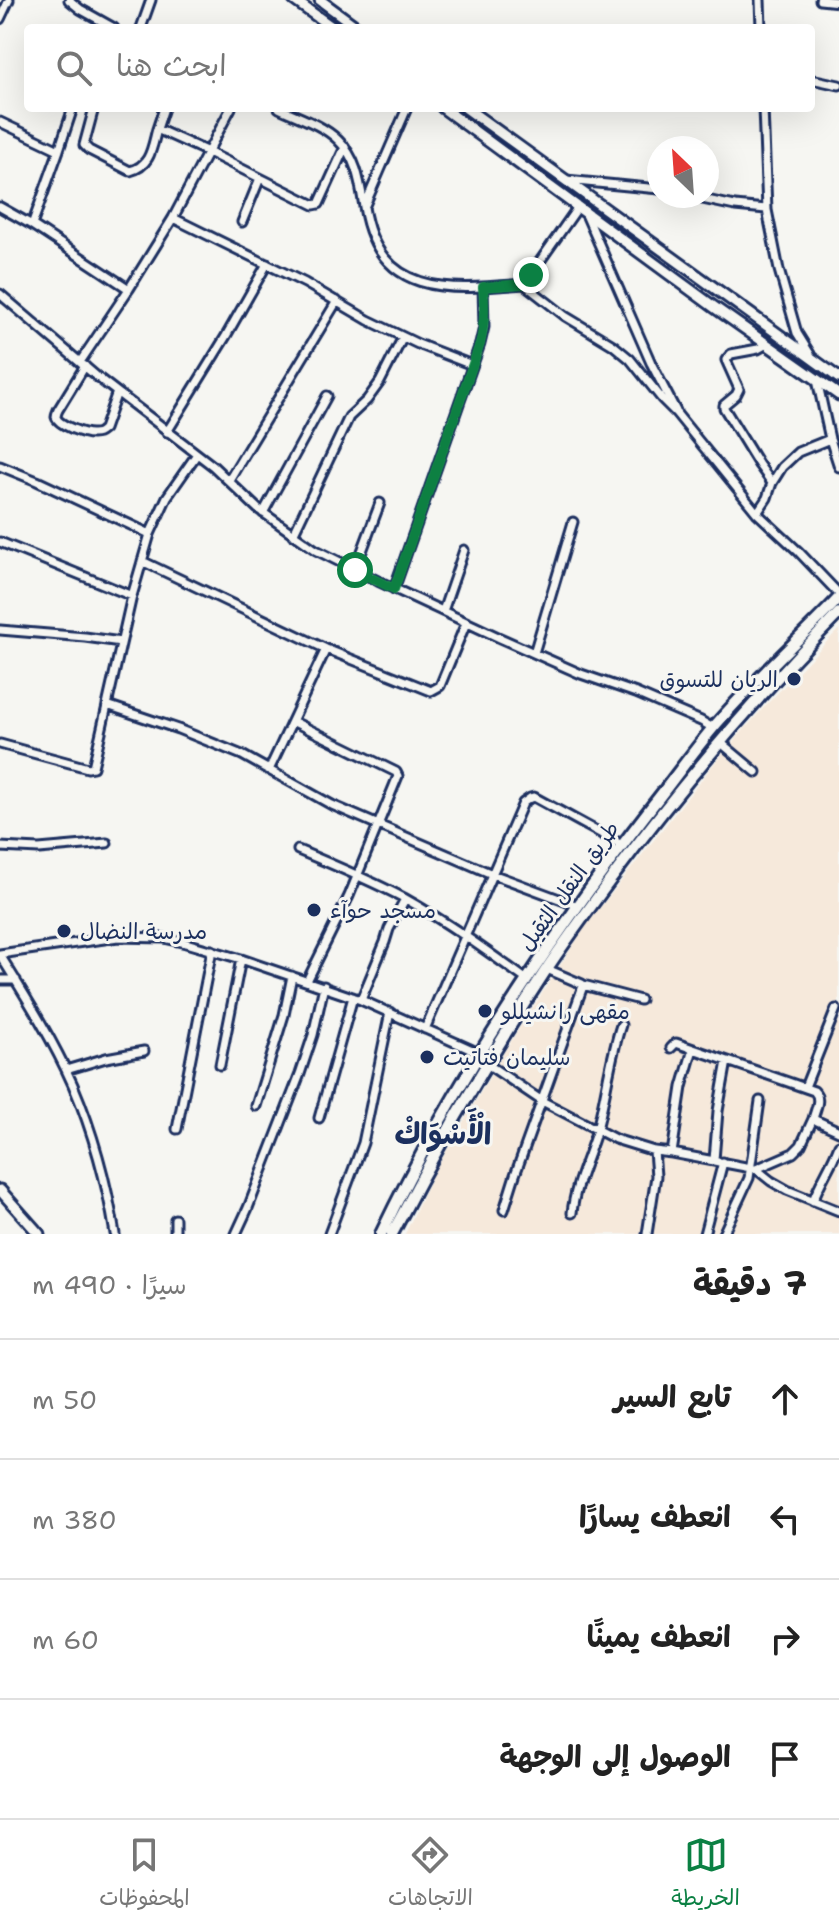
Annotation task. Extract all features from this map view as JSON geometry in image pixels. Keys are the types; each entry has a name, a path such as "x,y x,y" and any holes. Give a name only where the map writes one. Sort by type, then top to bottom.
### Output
{"highway":[{"name":"طريق النقل الثقيل","path":"381,1234 480,1052 578,906 713,728 839,596"},
{"name":"طريق النقل الثقيل","path":"392,1234 433,1155 547,969 650,826 788,665 839,613"}],"main road":[{"path":"294,0 327,24"},
{"path":"320,0 353,24"},
{"path":"449,112 839,395"},
{"path":"471,112 839,378"},
{"path":"486,139 494,129"},
{"path":"0,1190 33,1231"}],"street":[{"path":"0,19 9,0"},
{"path":"69,0 101,24"},
{"path":"80,9 85,0"},
{"path":"142,24 151,0"},
{"path":"760,0 761,24"},
{"path":"820,0 839,2"},
{"path":"815,80 839,85"},
{"path":"32,225 72,112"},
{"path":"93,112 84,145 130,171 145,165 163,112"},
{"path":"117,392 104,429 95,435 58,421 58,410 82,364 173,218 229,112"},
{"path":"287,112 329,132 345,147 357,171 373,239 393,268 415,280 439,285 483,287 524,284 565,316 613,345 630,359 757,513 799,552 839,596"},
{"path":"364,206 405,112"},
{"path":"763,112 766,209 797,333 815,361"},
{"path":"0,122 59,150"},
{"path":"157,129 317,205 345,147"},
{"path":"242,222 260,178"},
{"path":"565,180 647,188"},
{"path":"719,203 766,209"},
{"path":"0,207 129,289"},
{"path":"524,284 582,210 676,413"},
{"path":"173,218 267,264 368,320 472,365"},
{"path":"167,432 267,264"},
{"path":"394,589 484,327 483,287"},
{"path":"0,294 82,364 229,480 263,513 329,557 466,623 713,728"},
{"path":"229,480 337,301"},
{"path":"293,535 349,417 380,382 403,337"},
{"path":"767,344 728,355 726,363 739,389 724,408 772,483"},
{"path":"817,380 839,467"},
{"path":"263,513 327,396"},
{"path":"757,513 782,467 803,449 830,439"},
{"path":"0,744 93,767 132,596 150,534 167,497 197,454"},
{"path":"0,466 150,534"},
{"path":"355,570 380,503"},
{"path":"534,653 573,522"},
{"path":"0,542 132,596"},
{"path":"443,611 464,550"},
{"path":"142,561 326,649 431,691 440,686 466,623"},
{"path":"0,630 121,642"},
{"path":"269,770 326,649"},
{"path":"107,705 242,755 332,805 492,874 578,906"},
{"path":"292,721 396,772 398,776 358,874 307,981"},
{"path":"720,742 756,772"},
{"path":"425,1029 523,803 534,797 622,845"},
{"path":"0,847 39,849 107,843"},
{"path":"298,850 358,874 405,899 466,936 527,980"},
{"path":"319,1118 357,998 405,899"},
{"path":"115,1234 94,1144 73,1086 0,954 130,936 164,938 212,950 357,998 480,1052 542,1101 615,1139 654,1151 753,1168 787,1190 839,1211"},
{"path":"177,1129 212,950"},
{"path":"220,1065 241,959"},
{"path":"547,969 583,985 640,1000"},
{"path":"256,1106 284,1015 292,976"},
{"path":"0,980 16,980"},
{"path":"504,1210 583,985"},
{"path":"236,1234 300,1074 324,986"},
{"path":"805,1087 836,1009"},
{"path":"329,1234 363,1143 390,1012"},
{"path":"572,1213 577,1185 597,1131 621,1025"},
{"path":"671,1048 676,1043 805,1087 817,1094 813,1119 801,1145 793,1153 753,1168"},
{"path":"672,1153 682,1087 693,1049"},
{"path":"66,1070 144,1051"},
{"path":"714,1160 718,1111 727,1061"},
{"path":"723,1234 753,1168 760,1101"},
{"path":"813,1119 839,1131"},
{"path":"813,1201 839,1145"},
{"path":"647,1234 656,1176 654,1151"},
{"path":"704,1234 723,1162"},
{"path":"175,1219 175,1234"}],"shaded area":[{"path":"839,629 839,1234 405,1234 433,1174 506,1049 585,927 717,760"}],"place":[{"name":"الريان للتسوق","path":"794,679"},
{"name":"مسجد حوآء","path":"314,910"},
{"name":"مدرسة النضال","path":"64,931"},
{"name":"مقهى رانشيللو","path":"485,1011"},
{"name":"سليمان فتاتيت","path":"427,1057"}],"district":[{"name":"الْأَسْوَاكْ","path":"443,1133"}],"route":[{"path":"355,570 394,589 480,344 484,327 483,287 524,284 531,275"}]}
